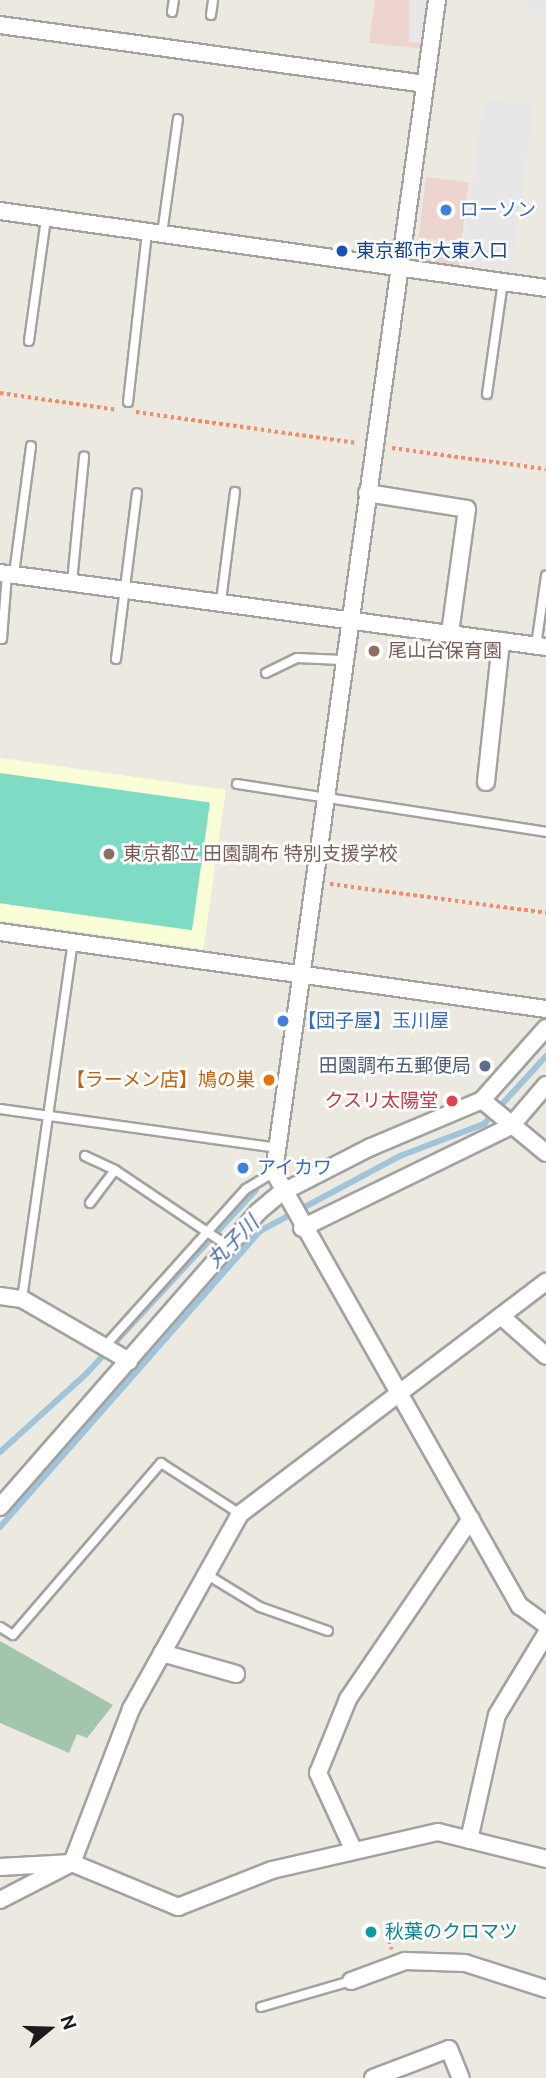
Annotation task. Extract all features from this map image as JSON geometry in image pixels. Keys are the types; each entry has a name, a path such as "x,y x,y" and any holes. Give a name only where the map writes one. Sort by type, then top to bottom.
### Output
{"street":[{"path":"437,0 347,620 274,1172 281,1193 520,1606 546,1625"},
{"path":"0,25 424,84"},
{"path":"0,211 546,288"},
{"path":"367,493 467,509 450,633"},
{"path":"7,574 222,601 541,647"},
{"path":"486,782 501,641"},
{"path":"0,932 546,1010"},
{"path":"0,1507 224,1242 281,1193 482,1100 546,1028"},
{"path":"302,1228 511,1126 546,1086"},
{"path":"482,1100 546,1153"},
{"path":"0,1900 72,1863 131,1709 240,1514 396,1391 546,1282"},
{"path":"0,1296 22,1299 125,1359"},
{"path":"500,1316 546,1356"},
{"path":"353,1849 318,1773 348,1699 471,1519"},
{"path":"469,1840 497,1715 546,1634"},
{"path":"162,1653 236,1674"},
{"path":"0,1867 72,1863 178,1907 272,1870 353,1849 438,1832 546,1859"},
{"path":"351,1981 405,1961 466,1963 546,1989"},
{"path":"373,2078 449,2049 461,2078"}],"lane":[{"path":"172,12 174,0"},
{"path":"211,15 213,0"},
{"path":"128,402 155,233 178,119"},
{"path":"29,341 46,218"},
{"path":"487,394 503,282"},
{"path":"2,639 7,574 31,446"},
{"path":"72,582 84,457"},
{"path":"222,601 234,492"},
{"path":"117,659 136,493"},
{"path":"541,647 546,576"},
{"path":"266,673 297,658 342,660"},
{"path":"237,784 546,832"},
{"path":"22,1299 73,942"},
{"path":"0,1110 276,1149"},
{"path":"85,1156 115,1170 210,1229 224,1242"},
{"path":"90,1203 115,1170"},
{"path":"105,1346 246,1189 274,1172"},
{"path":"0,1627 13,1634 161,1463 240,1514"},
{"path":"206,1574 260,1607 328,1631"},
{"path":"261,2007 351,1981"}],"path":[{"path":"0,393 546,470"},
{"path":"311,881 546,913"}],"shaded area":[{"path":"536,-3 543,0 546,7 543,14 536,17 529,14 526,7 529,0"},
{"path":"375,0 431,0 424,49 369,43"},
{"path":"409,0 430,0 430,42 409,42"},
{"path":"484,98 535,105 511,271 461,264"},
{"path":"426,177 469,182 458,267 416,261"},
{"path":"423,238 457,242 455,259 421,255"},
{"name":"東京都立 田園調布 特別支援学校","path":"0,758 226,790 203,949 0,921"},
{"path":"0,1641 113,1705 87,1738 77,1734 69,1753 0,1723"}],"green space":[{"name":"東京都立 田園調布 特別支援学校","path":"0,773 210,803 192,930 0,903"}],"waterway":[{"name":"丸子川","path":"0,1527 260,1231 400,1156 484,1124 546,1056"},
{"path":"0,1452 87,1373 256,1190"}],"place":[{"name":"ローソン","path":"446,210"},
{"name":"東京都市大東入口","path":"342,251"},
{"name":"尾山台保育園","path":"374,651"},
{"name":"東京都立 田園調布 特別支援学校","path":"109,854"},
{"name":"【団子屋】玉川屋","path":"283,1021"},
{"name":"田園調布五郵便局","path":"485,1066"},
{"name":"【ラーメン店】鳩の巣","path":"269,1080"},
{"name":"クスリ太陽堂","path":"452,1101"},
{"name":"アイカワ","path":"243,1168"},
{"name":"秋葉のクロマツ","path":"371,1932"}]}
